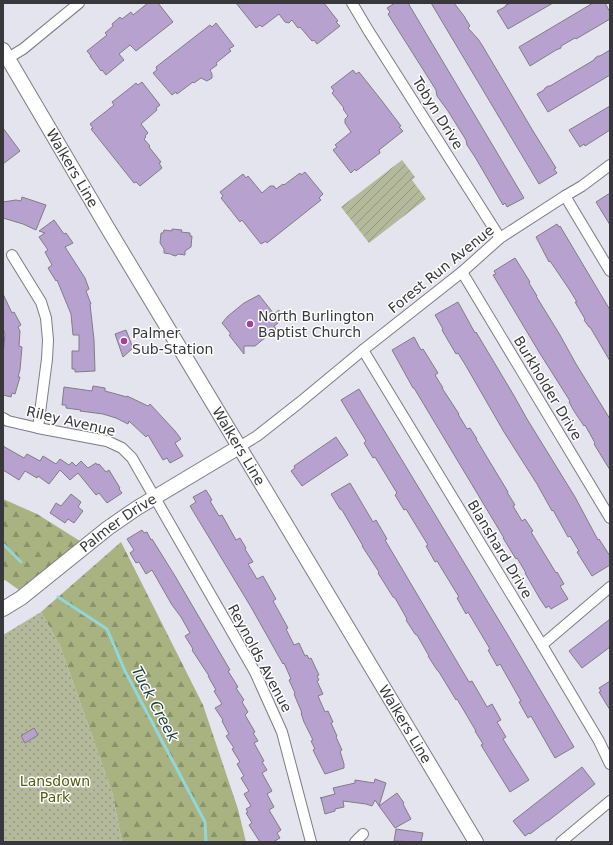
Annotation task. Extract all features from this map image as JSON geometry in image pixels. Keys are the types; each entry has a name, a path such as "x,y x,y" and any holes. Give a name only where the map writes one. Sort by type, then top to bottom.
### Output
{"main road":[{"name":"Walkers Line","path":"6,54 107,227 476,842"},
{"name":"Palmer Drive","path":"3,609 21,598 108,528 137,508 239,447"}],"street":[{"path":"6,54 23,49 79,3"},
{"name":"Tobyn Drive","path":"352,3 500,238"},
{"name":"Forest Run Avenue","path":"239,447 257,436 300,403 363,350 462,272 500,238 582,186 610,164"},
{"path":"565,196 610,271"},
{"path":"12,255 41,302 46,318 48,340 47,360 38,428"},
{"name":"Burkholder Drive","path":"462,272 610,518"},
{"name":"Blanshard Drive","path":"363,350 542,645 599,741 610,764"},
{"name":"Riley Avenue","path":"3,418 8,421 38,428 107,441 122,448 132,458 156,498"},
{"name":"Reynolds Avenue","path":"156,498 255,672 282,732 311,842"},
{"path":"542,645 610,587"},
{"path":"560,842 610,801"},
{"path":"355,842 362,834"}],"green space":[{"path":"402,160 415,177 412,180 426,199 369,243 341,207"},
{"path":"3,499 37,514 80,541 19,590 5,580 3,581"},
{"path":"121,542 203,705 238,809 246,842 122,842 112,792 60,646 41,612"},
{"name":"Lansdown Park","path":"41,612 60,646 112,792 122,842 3,842 3,635"}],"building":[{"path":"148,3 158,3 173,22 136,51 130,45 119,54 124,60 106,75 102,70 101,71 87,51 107,35 105,33 120,17 122,19 131,12 133,15"},
{"path":"236,3 324,3 338,21 336,22 340,26 317,44 314,40 312,41 300,27 298,28 292,20 289,23 285,22 279,14 262,27 260,25 256,28"},
{"path":"395,3 408,3 524,198 507,207 505,203 503,205 467,145 466,140 437,96 436,90 388,14 390,12 387,8"},
{"path":"431,3 454,3 464,16 470,26 468,28 482,45 556,168 554,169 557,173 539,184"},
{"path":"511,3 553,3 508,29 497,11"},
{"path":"593,3 605,3 610,12 610,19 561,46 561,48 530,66 519,47"},
{"path":"216,23 234,46 229,49 231,51 210,70 212,78 207,81 201,78 177,94 176,92 172,95 153,73 157,70 156,67 210,25 212,27"},
{"path":"610,50 610,75 548,112 537,94"},
{"path":"353,70 356,74 359,72 401,126 399,127 403,131 379,150 380,153 351,173 333,150 337,147 335,145 351,132 345,123 345,119 348,116 343,109 344,108 332,93 334,91 331,87"},
{"path":"142,82 160,105 156,108 157,110 141,124 148,133 144,139 161,162 159,163 162,168 140,186 136,182 134,183 91,129 93,128 90,124 114,105 112,102 136,83 138,85"},
{"path":"610,106 610,130 585,146 584,144 580,147 569,130"},
{"path":"3,128 20,151 3,164"},
{"path":"305,172 323,194 319,198 321,200 267,243 266,241 261,244 242,220 240,222 221,198 223,196 220,192 243,174 246,178 248,176 262,193 270,186 274,186 276,189 300,173 301,175"},
{"path":"610,193 610,225 596,202"},
{"path":"22,197 46,205 36,230 3,218 3,202 16,200 21,201"},
{"path":"54,220 64,234 66,233 73,243 65,247 85,278 89,289 86,291 91,304 95,371 75,372 75,369 72,369 72,351 79,351 79,335 73,335 71,314 57,280 56,281 48,268 52,265 45,252 48,250 39,237 45,233 39,231"},
{"path":"557,224 559,227 560,226 610,310 610,361 590,327 584,320 585,319 575,302 577,302 550,261 549,262 536,237"},
{"path":"172,229 182,230 181,232 190,233 190,236 192,236 191,247 185,251 185,255 178,254 176,256 164,253 164,249 160,243 161,233 163,233 164,230 172,231"},
{"path":"515,258 576,364 610,419 610,470 594,444 595,443 585,425 584,426 574,411 569,402 570,401 493,275 496,274 494,271"},
{"path":"3,294 12,313 14,312 21,325 18,327 20,331 19,346 22,347 18,377 20,377 15,394 12,393 11,397 3,395 3,354 5,334 3,329"},
{"name":"North Burlington Baptist Church","path":"259,295 274,314 279,310 278,323 274,326 276,329 255,346 244,346 244,354 229,335 231,334 222,323 244,303"},
{"path":"458,302 475,333 476,332 575,497 598,540 599,539 610,556 610,565 592,576 577,552 579,551 570,536 568,537 466,366 458,353 456,354 442,330 443,329 435,315"},
{"name":"Palmer Sub-Station","path":"126,330 133,348 123,357 115,334"},
{"path":"414,337 421,350 423,349 438,373 435,375 467,429 470,428 477,439 508,492 515,505 513,506 522,521 525,519 533,531 531,532 564,584 560,586 568,599 551,609 549,606 546,608 540,599 517,558 516,559 503,538 413,388 392,350"},
{"path":"93,386 105,388 105,391 127,396 148,406 150,404 181,439 175,443 183,456 170,463 167,458 163,460 148,435 146,437 129,421 128,424 103,414 66,408 66,405 62,405 64,387 92,391"},
{"path":"359,389 574,747 555,758 531,716 528,718 519,702 521,701 500,664 497,666 488,650 490,649 468,612 466,614 457,598 459,597 437,561 435,562 426,546 428,545 406,509 404,510 395,495 397,493 375,457 373,458 364,443 366,441 341,400"},
{"path":"336,437 348,455 302,486 291,471 295,468 294,466"},
{"path":"3,446 24,458 27,454 40,461 43,456 56,464 60,459 69,465 72,462 76,466 81,461 88,468 96,463 97,465 99,464 106,472 109,470 122,493 107,503 99,493 96,495 78,473 70,480 60,470 49,484 38,476 37,478 25,471 19,480 3,470"},
{"path":"350,483 373,522 376,520 387,539 385,540 469,682 472,681 487,707 492,704 501,720 497,722 506,737 503,739 529,780 510,792 481,745 483,744 457,699 456,700 428,656 417,635 406,620 407,619 395,598 378,573 379,572 331,494"},
{"path":"206,490 212,500 210,501 219,516 222,515 236,540 240,538 246,548 245,549 253,562 248,564 257,579 263,576 276,599 273,601 288,628 286,629 294,645 299,643 305,656 307,655 309,659 311,658 319,675 317,676 319,680 317,681 323,694 318,696 325,712 328,711 333,722 331,723 342,750 340,751 344,768 325,774 313,750 315,749 311,741 313,740 304,722 294,694 295,693 289,680 291,679 284,663 283,664 251,607 190,506 196,502 193,497"},
{"path":"71,494 81,502 78,507 83,511 74,523 68,519 65,523 50,513 56,503 61,506"},
{"path":"142,530 144,533 147,532 175,576 230,670 228,671 238,687 236,688 244,700 242,702 248,712 245,715 255,732 253,733 258,741 254,743 264,761 262,762 267,770 262,773 272,791 267,794 274,807 269,810 281,830 277,833 280,838 273,842 260,842 249,825 252,823 246,813 248,812 246,809 251,806 244,794 249,791 241,778 244,776 237,764 240,762 232,749 234,748 226,736 229,734 222,721 223,720 215,708 222,704 214,691 216,690 209,676 192,650 193,649 185,636 190,633 152,570 146,574 139,562 136,563 130,553 134,550 127,539"},
{"path":"610,619 610,647 582,668 569,651"},
{"path":"610,681 610,710 599,692 601,691 599,688"},
{"path":"34,728 38,735 25,743 21,736"},
{"path":"582,767 595,784 548,821 525,836 513,821"},
{"path":"375,779 386,783 379,806 375,800 372,806 343,801 344,807 335,809 335,811 325,814 320,798 335,794 333,788 355,783 355,780 374,783"},
{"path":"397,793 404,803 403,804 411,819 395,828 379,806"},
{"path":"396,829 423,833 421,842 394,841"}],"waterway":[{"name":"Tuck Creek","path":"3,544 21,562"},
{"name":"Tuck Creek","path":"58,597 107,629 125,671 205,822 206,842"}],"place":[{"name":"North Burlington Baptist Church","path":"250,324"},
{"name":"Palmer Sub-Station","path":"124,341"}]}
